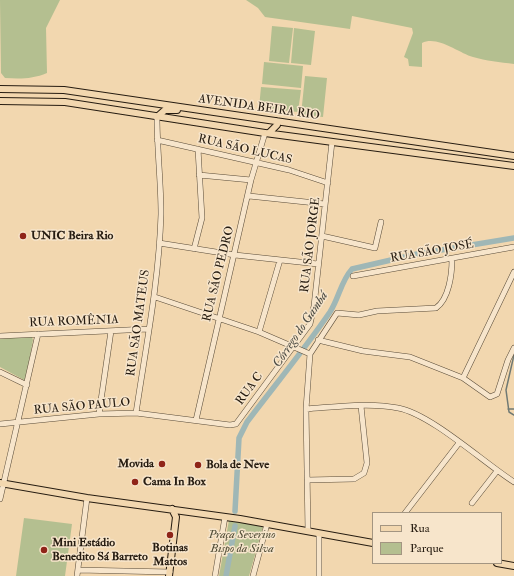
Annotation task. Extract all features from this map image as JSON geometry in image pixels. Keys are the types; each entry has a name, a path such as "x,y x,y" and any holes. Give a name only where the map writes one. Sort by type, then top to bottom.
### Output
{"main road":[{"name":"AVENIDA BEIRA RIO","path":"0,89 64,90 514,156"},
{"name":"AVENIDA BEIRA RIO","path":"0,101 65,102 267,133 514,166"},
{"path":"157,117 165,110 193,110"},
{"path":"267,133 276,127 276,121"},
{"path":"1,483 87,498 158,507 173,511 185,511"},
{"path":"158,507 166,506 195,513 372,543"},
{"path":"166,506 173,511 176,517 170,574"},
{"path":"176,517 185,511"},
{"path":"502,564 514,566"}],"street":[{"name":"RUA SÃO MATEUS","path":"136,413 148,329 155,297 159,243 161,213 157,117"},
{"name":"RUA SÃO PEDRO","path":"196,420 218,318 249,196 251,180 267,133"},
{"name":"RUA SÃO LUCAS","path":"157,140 198,148 289,170 328,183"},
{"name":"RUA SÃO JORGE","path":"296,347 310,324 322,236 332,142"},
{"path":"194,249 202,218 198,148"},
{"path":"199,175 251,180"},
{"path":"249,196 325,204"},
{"path":"322,236 375,248 381,222"},
{"path":"159,243 235,255 318,264"},
{"name":"RUA SÃO JOSÉ","path":"353,276 514,247"},
{"path":"308,531 306,409 309,353 335,315 339,312 359,315 377,311 436,308 446,293 452,268 452,259"},
{"path":"259,332 280,260"},
{"path":"462,378 514,272"},
{"path":"155,297 259,332 309,353"},
{"name":"RUA ROMÊNIA","path":"0,336 148,329"},
{"path":"99,414 111,331"},
{"path":"0,499 1,483 27,385 38,334"},
{"path":"318,340 363,352 410,357 462,378 490,397 497,394 508,360 514,348"},
{"name":"RUA C","path":"236,424 296,347"},
{"path":"1,373 27,385"},
{"path":"306,409 361,406 398,408 408,411 424,418 514,482"},
{"path":"307,480 354,479 364,473 367,463 361,406"},
{"name":"RUA SÃO PAULO","path":"0,424 99,414 136,413 230,425 236,424"},
{"path":"407,512 459,443"},
{"path":"472,503 497,471"},
{"path":"87,498 78,573 170,574"},
{"path":"216,576 225,517"},
{"path":"253,576 267,524"},
{"path":"319,534 319,576"}],"green space":[{"path":"0,0 60,0 46,28 47,73 26,78 5,78 1,73"},
{"path":"246,0 514,0 514,64 478,58 467,55 441,43 428,41 422,43 422,67 409,66 408,59 404,57 413,33 412,28 352,16 350,29 265,17 258,8"},
{"path":"272,26 293,28 289,63 269,61"},
{"path":"294,28 315,31 311,65 291,63"},
{"path":"264,62 303,66 301,88 262,84"},
{"path":"305,76 327,78 323,117 301,115"},
{"path":"261,87 301,90 298,112 259,108"},
{"path":"32,337 33,340 26,379 24,380 0,367 0,338"},
{"name":"Mini Estádio Benedito Sá Barreto","path":"24,518 72,524 65,576 16,576"},
{"name":"Praça Severino Bispo da Silva","path":"229,520 263,527 249,576 219,576"}],"waterway":[{"name":"Córrego do Gambá","path":"235,511 239,438 247,422 300,354 330,312 345,279 352,269 417,254 514,238"},
{"path":"514,355 506,390 509,412 514,415"},
{"path":"508,409 514,409"},
{"name":"Córrego do Gambá","path":"226,576 235,526"}],"place":[{"name":"UNIC Beira Rio","path":"23,236"},
{"name":"Movida","path":"162,464"},
{"name":"Bola de Neve","path":"198,465"},
{"name":"Cama In Box","path":"135,482"},
{"name":"Botinas Mattos","path":"170,535"},
{"name":"Mini Estádio Benedito Sá Barreto","path":"44,550"}]}
